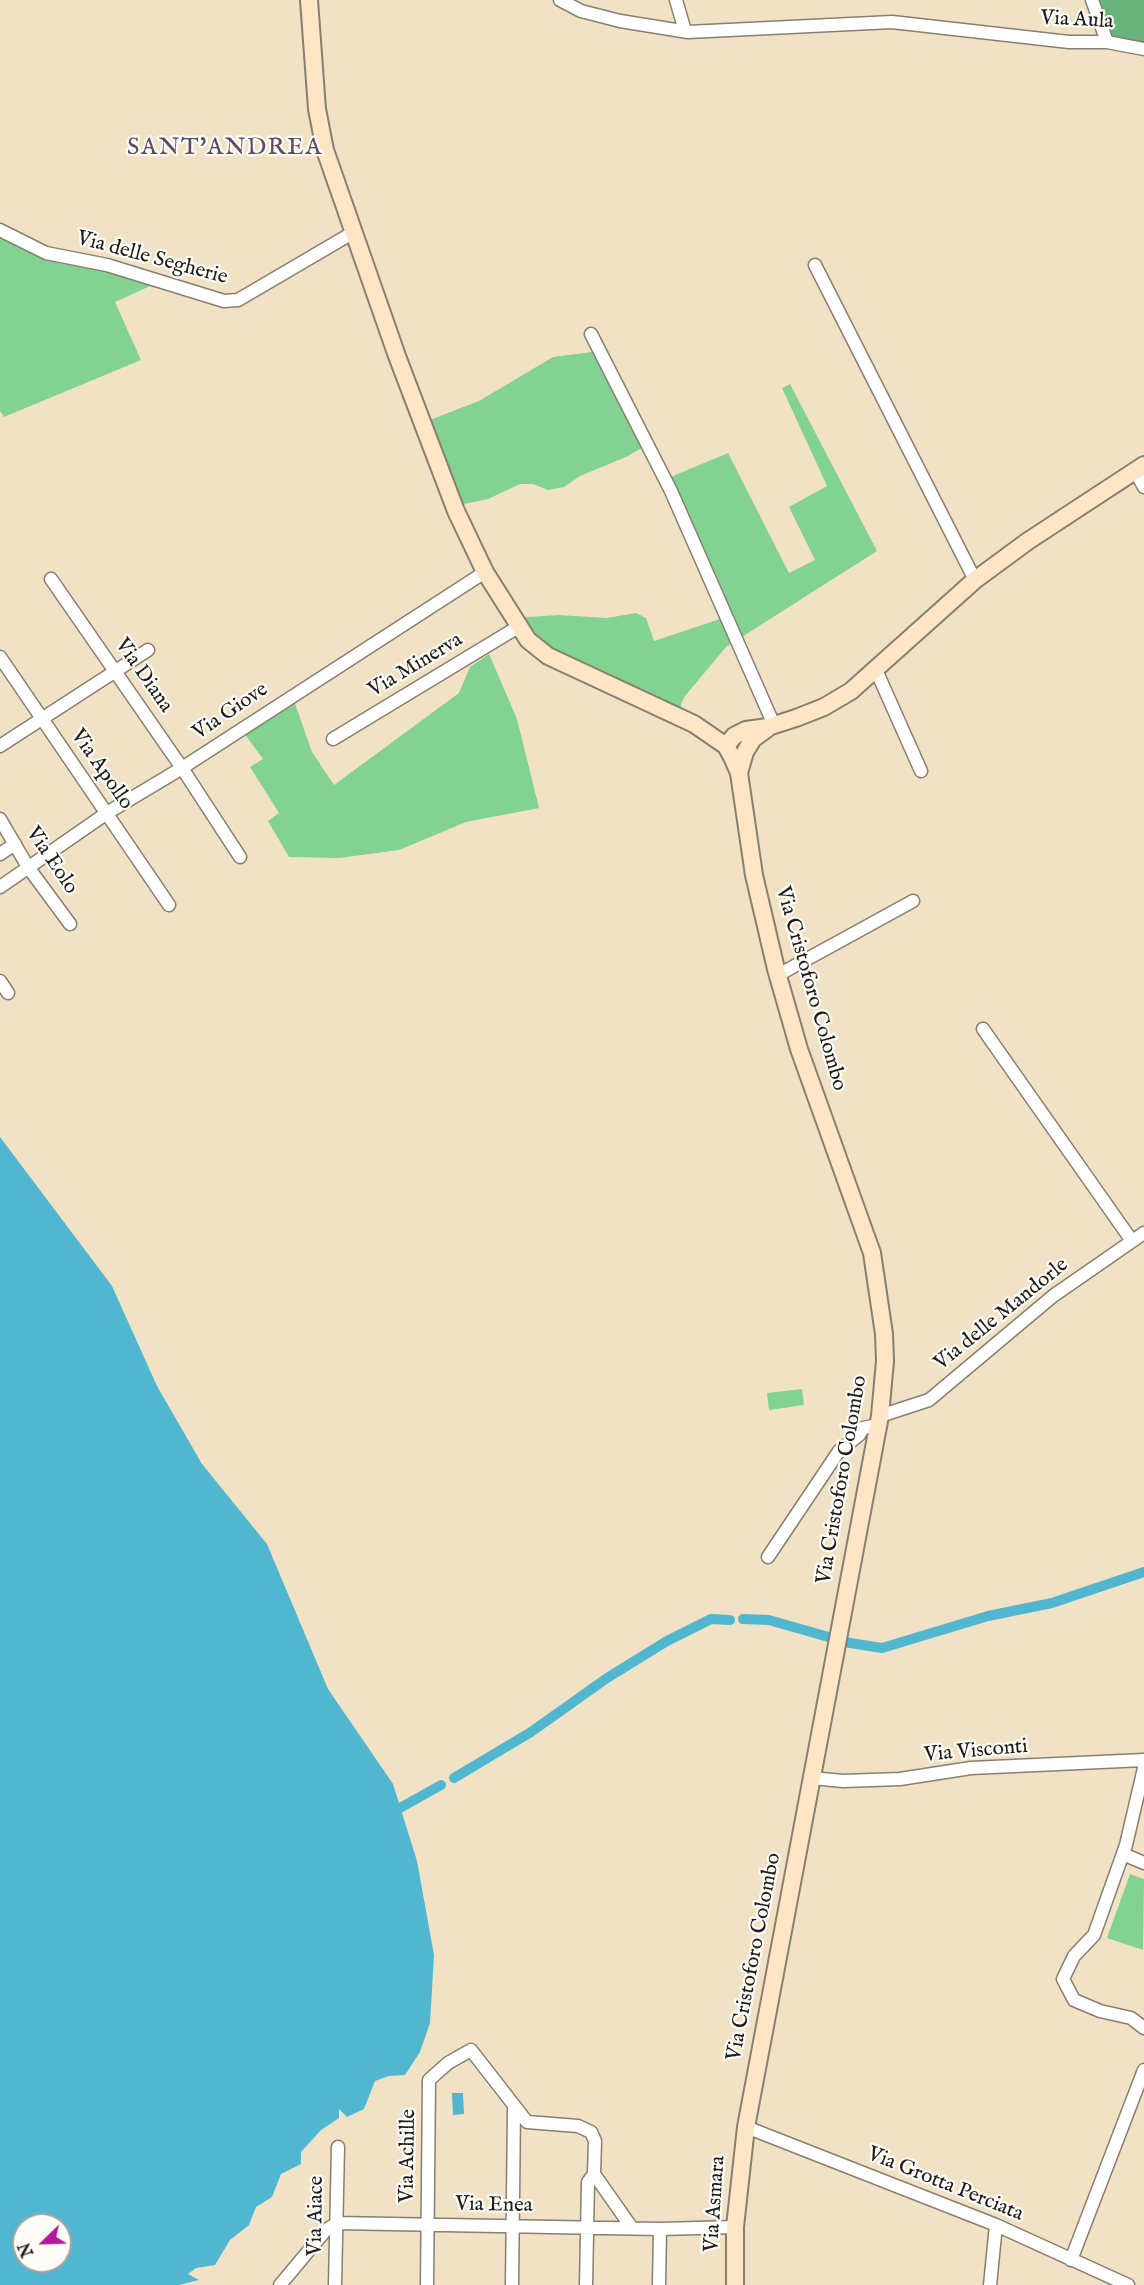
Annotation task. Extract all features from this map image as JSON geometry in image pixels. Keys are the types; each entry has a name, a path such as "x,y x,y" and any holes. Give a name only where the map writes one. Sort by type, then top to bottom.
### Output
{"main road":[{"path":"309,0 317,109 325,150 354,232 454,506 485,572 518,627 528,640 548,656 694,724 726,746 734,736 749,734 824,707 851,691 975,580 1028,541 1139,468"},
{"path":"694,724 749,734"},
{"path":"739,773 749,734"},
{"name":"Via Cristoforo Colombo","path":"726,746 739,773 754,875 778,975 799,1049 872,1253 884,1334 885,1361 879,1420 746,2127"},
{"name":"Via Asmara","path":"735,2285 735,2227 746,2127"}],"street":[{"name":"Via Aula","path":"560,0 581,11 620,21 685,32 892,21 1069,42 1107,42 1144,49"},
{"path":"676,0 685,32"},
{"path":"1092,0 1107,42"},
{"name":"Via delle Segherie","path":"0,230 46,253 107,265 224,301 238,300 354,232"},
{"path":"815,265 975,580"},
{"path":"591,334 671,491 771,726"},
{"path":"1139,468 1144,488"},
{"name":"Via Giove","path":"0,887 107,813 182,768 485,572"},
{"name":"Via Diana","path":"51,579 240,856"},
{"name":"Via Minerva","path":"333,739 518,627"},
{"path":"0,746 148,650"},
{"name":"Via Apollo","path":"0,657 169,905"},
{"path":"876,670 921,771"},
{"name":"Via Eolo","path":"0,819 28,867 70,924"},
{"path":"0,854 15,844"},
{"path":"778,975 913,901"},
{"path":"0,981 8,993"},
{"path":"983,1029 1132,1241"},
{"name":"Via delle Mandorle","path":"768,1557 839,1451 859,1436 863,1428 929,1400 1053,1296 1144,1233"},
{"name":"Via Visconti","path":"812,1778 843,1781 900,1779 971,1768 1144,1760"},
{"path":"1144,1768 1123,1854 1094,1935 1074,1956 1063,1979 1074,2000 1100,2011 1131,2018 1144,2028"},
{"path":"1123,1854 1144,1863"},
{"name":"Via Achille","path":"427,2285 429,2080 448,2063 471,2050 514,2109"},
{"path":"1071,2260 1144,2070"},
{"path":"514,2109 527,2122 578,2126 591,2132 595,2141 594,2174 588,2182 586,2285"},
{"path":"512,2285 514,2109"},
{"name":"Via Grotta Perciata","path":"746,2127 996,2225 1128,2285"},
{"name":"Via Aiace","path":"335,2285 338,2147"},
{"path":"594,2174 632,2228"},
{"path":"280,2285 326,2230 337,2223"},
{"name":"Via Enea","path":"337,2223 660,2229 735,2227"},
{"path":"990,2285 996,2225"},
{"path":"659,2285 660,2229"}],"green space":[{"path":"1092,0 1144,0 1144,49 1107,42"},
{"path":"0,230 46,253 161,281 115,302 141,360 4,417 0,411"},
{"path":"600,351 649,444 626,457 580,476 564,487 548,490 533,484 520,484 488,499 454,506 422,423 479,401 553,357"},
{"path":"790,384 877,551 726,647 685,696 681,704 682,713 548,656 512,618 559,615 607,618 636,613 646,618 654,641 726,617 666,479 728,453 789,573 815,560 789,507 827,486 782,388"},
{"path":"489,654 517,719 539,808 466,822 399,850 339,858 289,857 268,821 279,813 250,767 263,759 241,729 292,695 312,752 334,785 459,693 470,667"},
{"path":"802,1389 804,1405 769,1410 767,1393"},
{"path":"1130,1874 1144,1879 1143,1950 1107,1938"}],"water":[{"path":"0,1137 112,1286 157,1386 202,1464 267,1544 328,1689 393,1784 417,1861 434,1955 430,2023 420,2052 405,2075 389,2076 375,2081 364,2109 347,2117 339,2109 339,2118 321,2130 301,2152 301,2164 281,2174 272,2197 256,2207 249,2225 230,2240 215,2265 196,2268 188,2274 199,2280 179,2285 0,2285"},
{"path":"452,2093 463,2093 464,2114 453,2115"}],"waterway":[{"path":"844,1642 882,1648 988,1616 1052,1603 1144,1572"},
{"path":"454,1778 531,1732 607,1678 667,1641 711,1619 730,1620"},
{"path":"743,1619 769,1620 832,1638"},
{"path":"400,1808 441,1785"}],"district":[{"name":"SANT'ANDREA","path":"225,149"}]}
